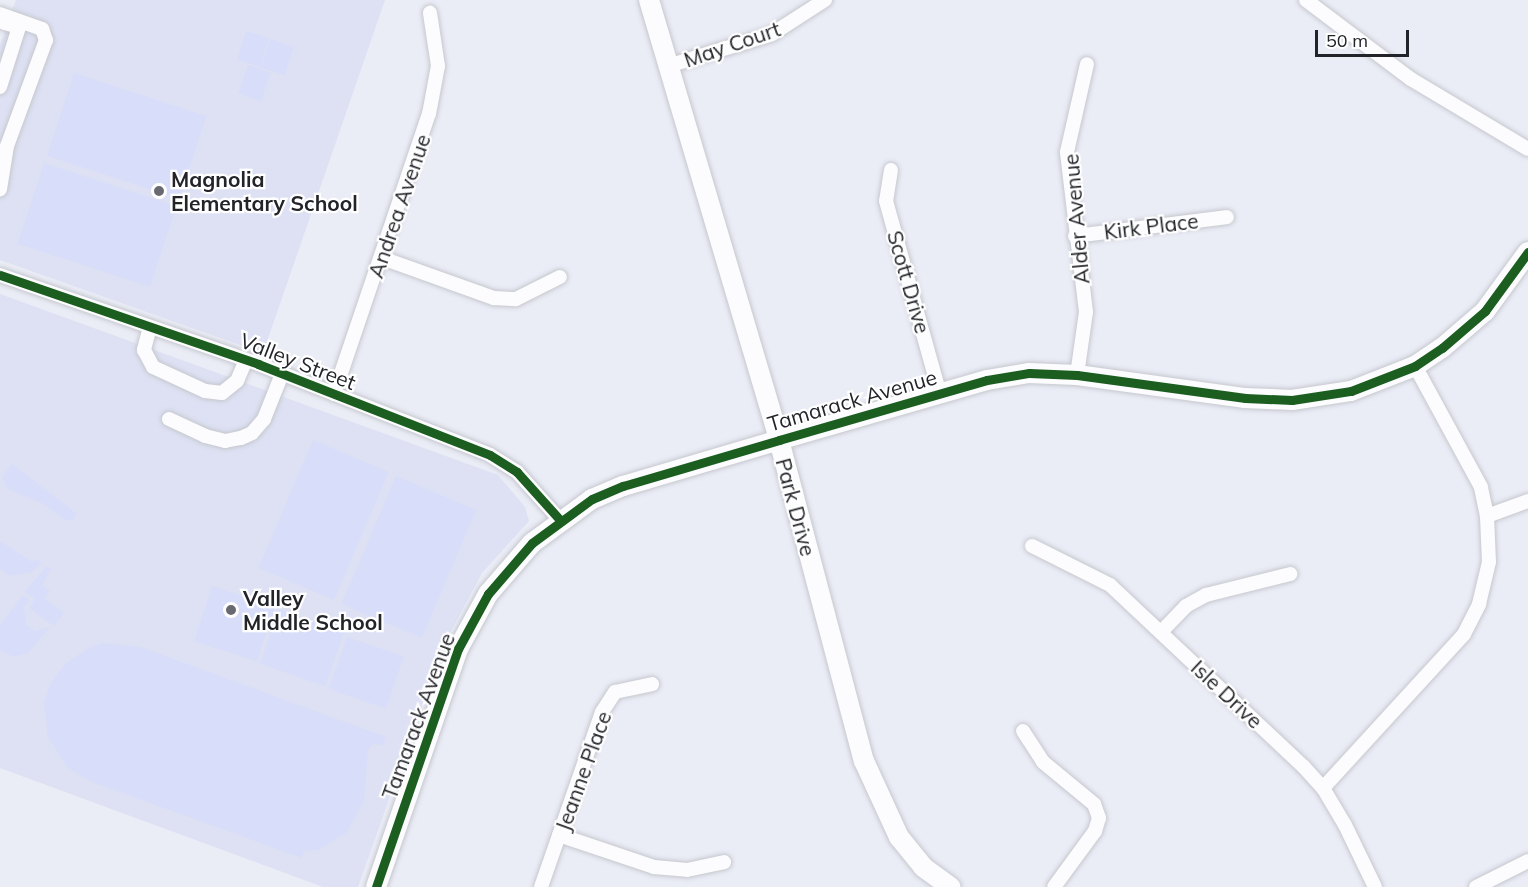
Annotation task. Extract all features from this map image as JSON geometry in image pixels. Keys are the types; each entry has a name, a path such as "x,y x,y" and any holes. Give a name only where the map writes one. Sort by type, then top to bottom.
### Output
{"main road":[{"name":"Park Drive","path":"649,0 778,440 864,761 900,837 923,867 951,887"},
{"name":"Tamarack Avenue","path":"376,887 458,649 507,569 560,520 623,486 940,394 1029,373 1077,375 1245,398 1292,400 1351,391 1415,366 1442,348 1485,311 1528,252"}],"street":[{"name":"May Court","path":"668,66 772,34 825,0"},
{"path":"1306,0 1411,79 1528,149"},
{"name":"Andrea Avenue","path":"334,394 429,114 438,66 430,13"},
{"path":"0,14 42,29 46,40 6,132 0,189"},
{"path":"0,22 19,27 0,87"},
{"name":"Alder Avenue","path":"1077,375 1086,312 1075,236 1067,152 1087,64"},
{"name":"Scott Drive","path":"891,170 886,201 940,394"},
{"name":"Kirk Place","path":"1075,236 1227,217"},
{"path":"382,258 494,298 516,299 560,277"},
{"name":"Valley Street","path":"0,274 246,360 490,455 517,472 560,520"},
{"path":"150,327 144,350 153,367 205,391 222,393 237,381 246,360"},
{"path":"1323,788 1464,633 1479,604 1489,562 1487,516 1481,487 1415,366"},
{"path":"169,419 205,436 225,441 241,438 252,433 264,419 282,374"},
{"path":"1487,516 1528,501"},
{"name":"Isle Drive","path":"1032,546 1110,585 1323,788 1375,887"},
{"path":"1161,632 1186,606 1206,595 1290,574"},
{"name":"Jeanne Place","path":"541,887 602,712 615,692 652,684"},
{"path":"1023,731 1043,762 1094,804 1099,818 1095,831 1054,887"},
{"path":"560,835 654,867 687,870 724,862"},
{"path":"1476,887 1528,861"}],"shaded area":[{"name":"Magnolia Elementary School","path":"16,0 385,0 263,353 0,260 0,45"},
{"path":"246,31 269,38 260,67 237,60"},
{"path":"270,39 294,47 285,75 261,68"},
{"path":"248,65 271,73 261,101 238,93"},
{"path":"74,73 206,116 179,199 47,156"},
{"path":"44,163 176,206 150,287 18,244"},
{"name":"Valley Middle School","path":"0,294 498,475 525,507 529,521 482,573 443,646 358,887 323,887 0,768"},
{"path":"313,440 388,472 334,600 259,568"},
{"path":"12,464 77,514 73,520 65,520 42,503 8,489 2,477"},
{"path":"396,476 476,510 422,638 342,604"},
{"path":"0,541 32,562 36,559 41,563 32,572 10,576 0,569"},
{"path":"47,566 51,569 42,585 50,591 44,598 64,613 54,626 29,608 35,599 25,592"},
{"path":"212,586 275,606 257,662 194,641"},
{"path":"23,595 29,600 24,607 26,625 36,631 50,627 28,653 14,657 0,650 0,626"},
{"path":"279,609 344,631 325,686 260,664"},
{"path":"347,637 404,657 386,709 329,689"},
{"path":"103,643 141,647 386,737 383,745 373,744 368,750 364,801 346,833 318,850 304,851 302,858 92,782 68,768 48,737 44,702 51,683 66,663 90,647"}],"cycle path":[{"path":"376,887 458,649 488,594 532,543 592,499 623,486 987,380 1029,373 1077,375 1245,398 1292,400 1351,391 1415,366 1442,348 1485,311 1528,252"},
{"path":"0,275 258,364 490,455 517,472 560,520"}],"place":[{"name":"Magnolia Elementary School","path":"159,191"},
{"name":"Valley Middle School","path":"231,610"}]}
